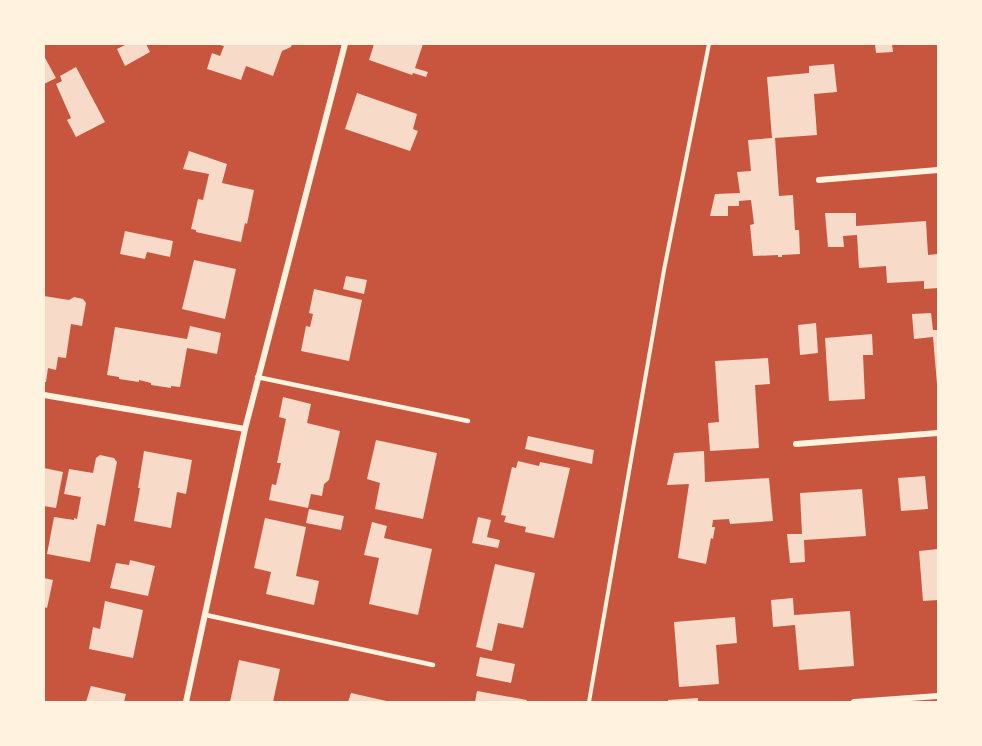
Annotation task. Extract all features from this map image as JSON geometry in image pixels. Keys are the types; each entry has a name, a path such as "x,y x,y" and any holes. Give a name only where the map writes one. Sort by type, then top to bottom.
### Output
{"street":[{"path":"186,702 257,377 345,44"},
{"path":"819,180 939,170"},
{"path":"44,395 245,429"},
{"path":"796,444 939,433"},
{"path":"854,702 939,696"}],"lane":[{"path":"257,377 468,421"},
{"path":"206,615 434,666"}],"path":[{"path":"589,702 664,270 709,44"}],"building":[{"path":"127,44 146,44 150,52 125,66 117,49"},
{"path":"216,44 292,44 291,47 282,51 273,76 246,66 241,80 207,69 212,53 220,56 224,46"},
{"path":"374,44 423,44 415,68 428,72 426,77 413,73 412,75 369,60"},
{"path":"875,44 892,44 893,52 876,53"},
{"path":"44,56 56,78 44,84"},
{"path":"834,64 837,92 814,94 817,135 775,138 779,196 793,195 795,230 799,230 800,254 782,255 782,257 778,255 753,256 750,225 754,224 751,200 739,201 739,206 728,206 728,216 710,216 715,194 740,193 737,172 751,171 748,140 772,138 767,77 809,73 809,66"},
{"path":"76,67 105,122 76,137 67,120 71,118 56,84 62,81 60,76"},
{"path":"357,93 417,114 413,129 418,131 410,151 345,129"},
{"path":"189,151 227,164 222,183 254,190 241,242 191,229 198,199 203,200 209,174 183,169"},
{"path":"825,213 856,213 856,226 926,221 928,255 938,254 938,288 924,289 924,281 887,283 886,266 859,268 857,235 843,236 844,247 828,247"},
{"path":"125,231 173,241 170,257 147,252 145,259 120,254"},
{"path":"194,260 236,269 225,319 182,309"},
{"path":"346,276 367,280 364,294 343,289"},
{"path":"314,289 362,300 349,361 301,351 306,326 310,327 313,314 309,313"},
{"path":"44,296 69,300 74,297 83,299 86,303 82,326 71,324 66,358 58,357 56,370 48,368 46,382 44,382"},
{"path":"931,313 933,330 938,330 938,384 933,337 914,339 912,314"},
{"path":"816,323 818,353 800,355 798,325"},
{"path":"190,326 221,333 217,354 187,348 180,387 151,385 151,383 139,380 139,382 119,379 119,377 107,375 115,327 187,339"},
{"path":"872,334 873,355 863,355 865,399 829,401 825,338"},
{"path":"768,358 770,384 755,385 759,448 710,451 708,423 719,422 715,361"},
{"path":"283,397 311,404 307,423 340,431 329,480 324,484 322,496 311,494 308,508 269,500 272,484 276,485 281,463 277,463 286,419 279,417"},
{"path":"528,436 594,450 592,464 525,449"},
{"path":"376,440 437,453 423,519 375,509 380,483 367,479"},
{"path":"144,451 192,460 186,494 177,492 171,528 134,521"},
{"path":"704,451 705,482 769,478 773,521 730,524 729,519 713,520 712,527 715,527 706,564 678,558 689,484 667,485 674,453"},
{"path":"100,455 114,458 117,462 105,526 97,524 90,562 47,554 54,517 77,519 81,497 64,494 69,469 93,473 96,458"},
{"path":"518,461 539,466 540,462 570,468 554,538 525,532 526,527 504,522 506,516 501,515 512,467 516,468"},
{"path":"44,468 63,472 56,508 44,506"},
{"path":"925,476 928,509 901,511 898,478"},
{"path":"862,489 866,536 804,540 805,562 790,563 787,534 802,534 800,493"},
{"path":"309,509 344,516 341,530 306,523"},
{"path":"478,517 491,520 487,537 500,540 498,548 472,543"},
{"path":"265,518 306,527 296,576 319,581 314,605 266,594 271,572 254,568"},
{"path":"372,522 387,526 384,538 432,549 418,615 369,604 379,558 364,555"},
{"path":"938,549 938,600 923,601 919,551"},
{"path":"130,560 155,566 148,596 110,588 116,563 129,565"},
{"path":"495,564 535,573 523,628 498,623 492,651 476,647"},
{"path":"44,578 53,580 47,608 44,607"},
{"path":"793,598 794,615 850,611 854,666 799,670 795,625 773,627 771,600"},
{"path":"105,601 143,610 133,658 89,649 93,627 100,629"},
{"path":"735,617 737,643 716,645 719,684 679,687 674,622"},
{"path":"480,657 515,664 511,683 476,676"},
{"path":"239,660 280,669 273,702 230,702"},
{"path":"91,686 126,694 124,702 86,702"},
{"path":"477,691 527,700 526,702 475,702"},
{"path":"351,693 391,702 348,702"},
{"path":"698,698 698,702 668,702 668,700"}]}
